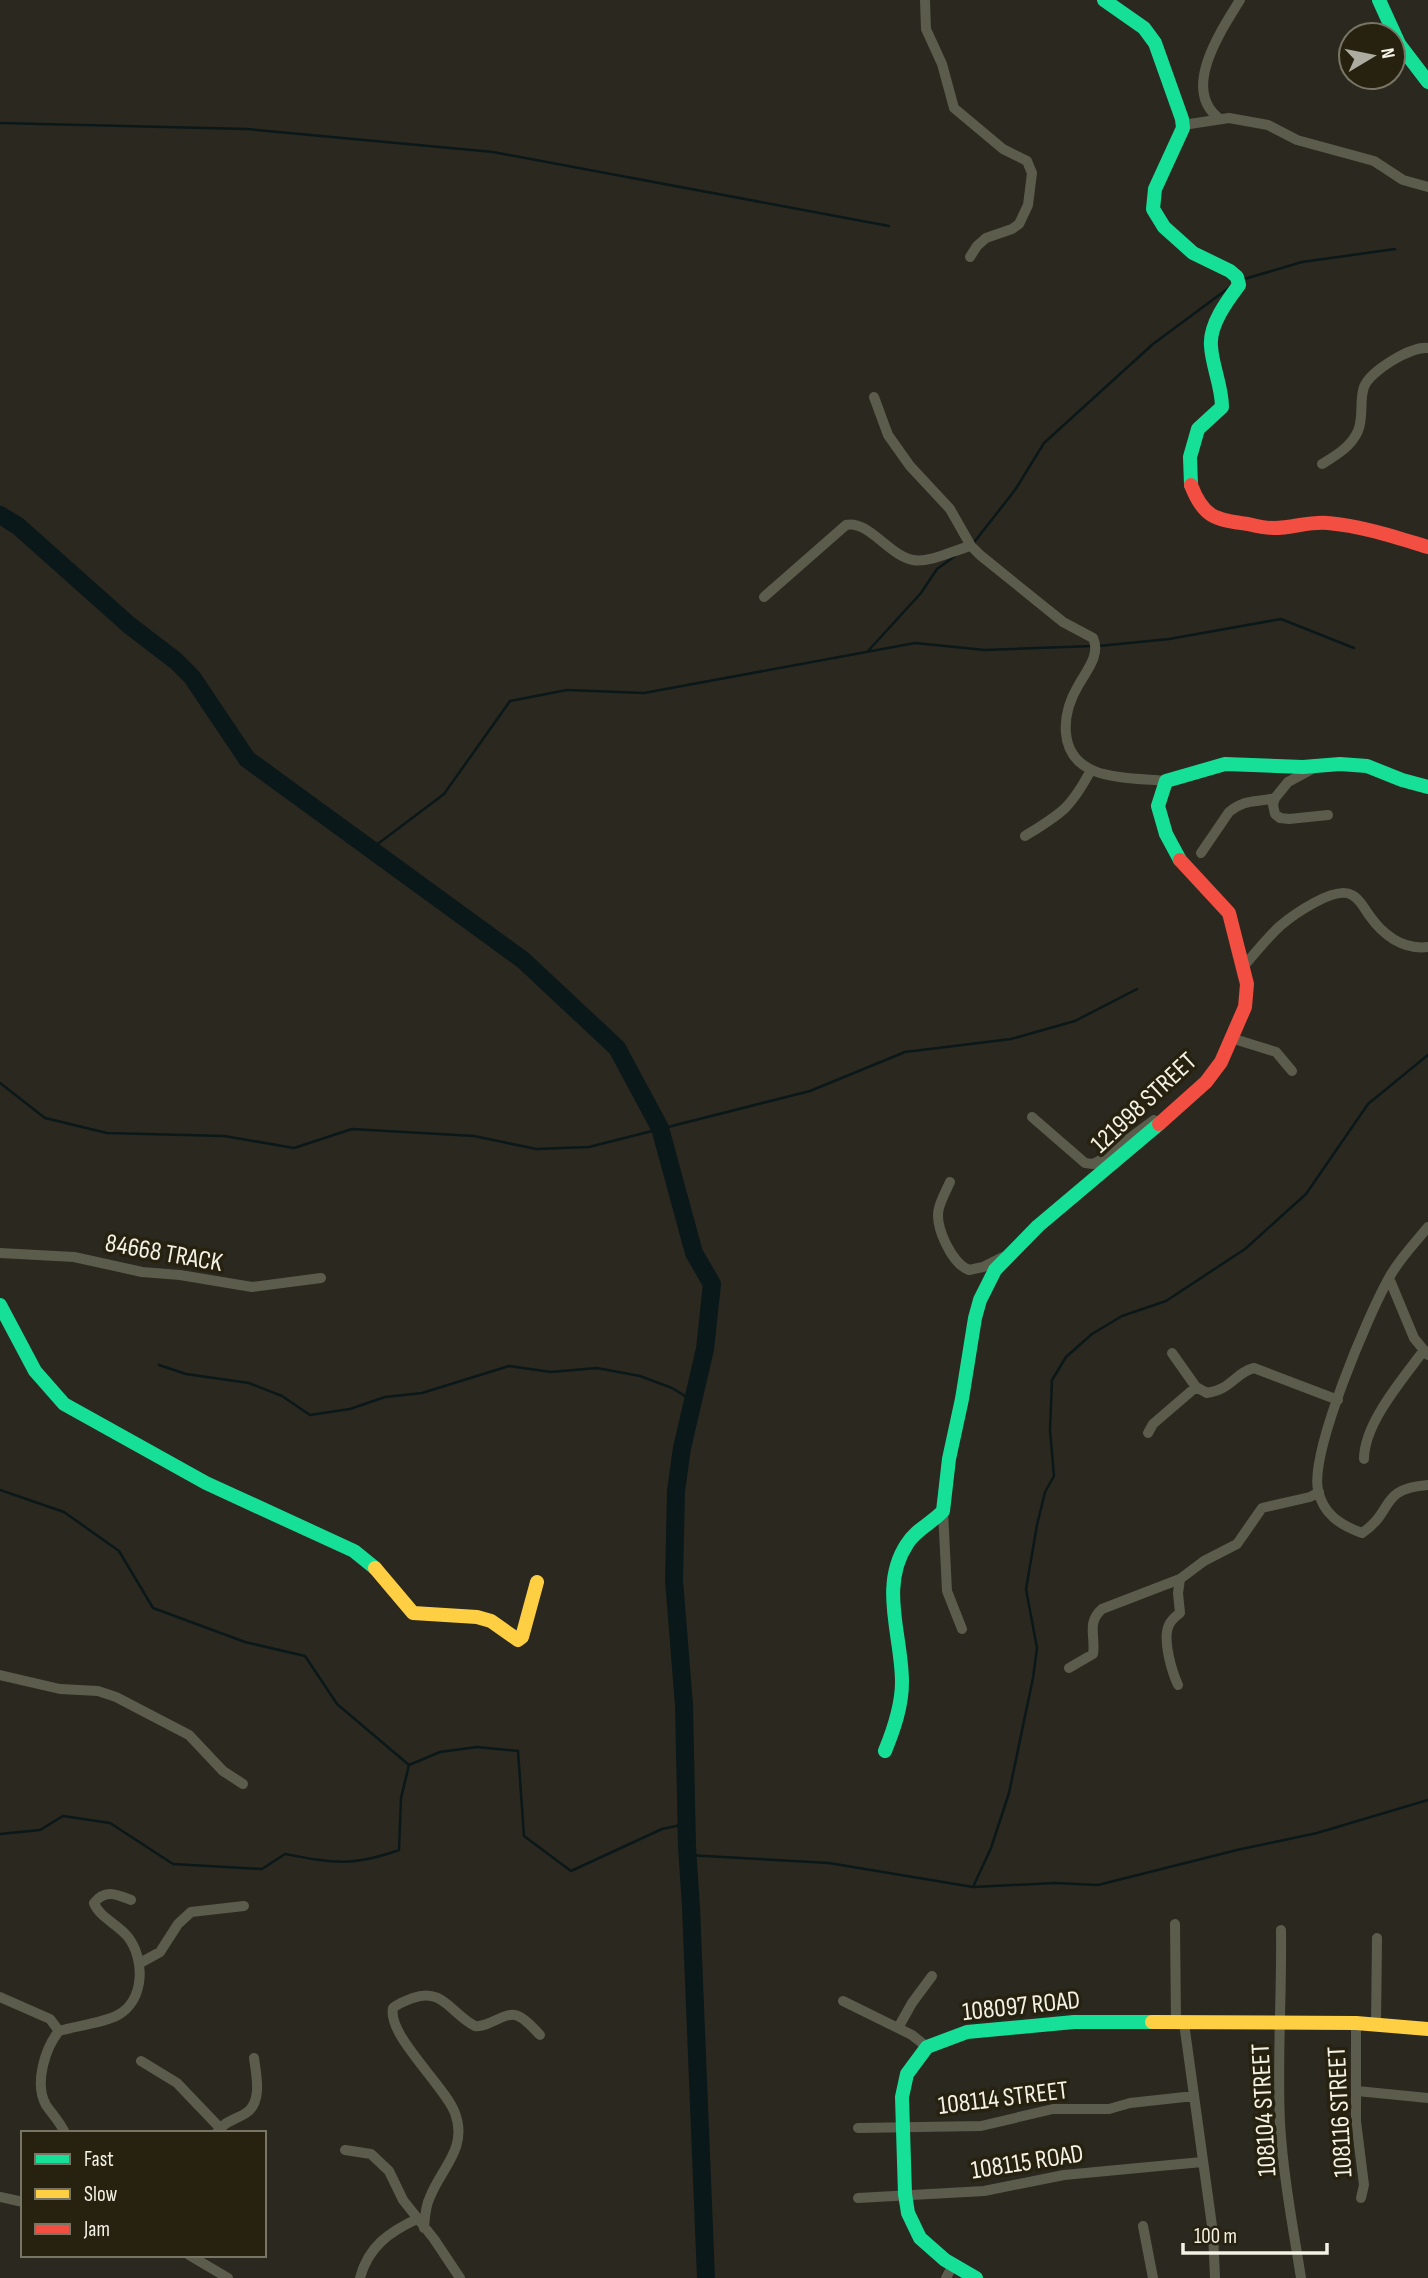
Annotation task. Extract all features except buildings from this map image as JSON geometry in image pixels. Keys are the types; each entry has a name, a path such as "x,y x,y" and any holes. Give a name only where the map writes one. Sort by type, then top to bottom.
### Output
{"street":[{"path":"925,0 926,29 942,65 954,108 1003,149 1027,162 1032,173 1028,205 1019,224 982,241 970,257"},
{"path":"1104,0 1144,28 1154,43 1184,125 1155,189 1155,214 1164,227 1193,253 1235,273 1239,285 1220,311 1212,333 1210,352 1223,403 1220,410 1198,429 1193,442 1189,475 1200,505 1210,516 1222,521 1279,528 1305,523 1328,523 1378,531 1428,547"},
{"path":"1220,119 1210,111 1203,85 1212,50 1240,0"},
{"path":"1379,0 1402,48 1428,82"},
{"path":"1184,125 1239,118 1268,125 1297,140 1366,158 1404,180 1428,187"},
{"path":"1322,464 1343,450 1357,433 1363,391 1369,379 1404,353 1428,348"},
{"path":"874,397 888,435 911,466 950,509 971,546 1046,610 1094,638 1096,653 1073,696 1064,727 1067,743 1080,762 1091,770 1166,781 1225,764 1367,766 1428,787"},
{"path":"764,597 846,525 861,526 888,548 909,560 920,561 971,546"},
{"path":"1318,766 1288,782 1275,798 1274,811 1280,818 1289,819 1328,815"},
{"path":"1025,836 1067,809 1091,770"},
{"name":"121998 STREET","path":"943,1511 949,1460 975,1318 988,1284 1007,1256 1038,1226 1120,1159 1214,1072 1245,1007 1247,984 1244,966 1229,913 1190,873 1177,856 1166,834 1158,806 1166,781"},
{"path":"1201,853 1235,807 1245,801 1275,798"},
{"path":"1244,966 1280,926 1314,903 1343,892 1358,899 1377,926 1389,937 1410,946 1428,947"},
{"path":"1231,1038 1276,1052 1292,1071"},
{"path":"1032,1117 1085,1163 1090,1164 1099,1161 1152,1122 1170,1113"},
{"name":"121998 STREET","path":"950,1182 938,1211 953,1259 969,1270 984,1268 1007,1256"},
{"path":"1428,1227 1389,1278 1338,1400 1321,1449 1317,1475 1319,1492 1332,1518 1362,1533 1373,1525 1393,1495 1413,1486 1428,1485"},
{"name":"84668 TRACK","path":"0,1253 74,1257 142,1272 180,1275 252,1287 321,1278"},
{"path":"1364,1459 1366,1440 1385,1404 1426,1352 1414,1338 1405,1320 1389,1278"},
{"path":"0,1306 34,1368 64,1404 206,1483 354,1551 378,1570 413,1612 462,1615 489,1620 518,1640 522,1637 537,1582"},
{"path":"1172,1353 1196,1387 1207,1393 1229,1386 1246,1370 1254,1368 1338,1400"},
{"path":"1147,1433 1153,1424 1196,1387"},
{"path":"1069,1668 1093,1654 1092,1625 1097,1613 1117,1602 1180,1579 1204,1561 1237,1544 1262,1508 1310,1497 1319,1492"},
{"path":"943,1511 947,1591 961,1629"},
{"path":"885,1751 896,1723 902,1683 893,1613 894,1573 914,1534 943,1511"},
{"path":"1178,1685 1170,1665 1167,1634 1170,1623 1180,1612 1180,1579"},
{"path":"0,1675 60,1689 98,1691 116,1697 189,1735 223,1772 243,1784"},
{"path":"64,2131 46,2104 42,2089 47,2052 59,2031 118,2015 135,1995 140,1963 128,1938 94,1903 101,1895 109,1893 131,1900"},
{"path":"140,1963 160,1952 178,1924 191,1912 244,1906"},
{"path":"1175,1924 1180,2023 1194,2096 1213,2233 1215,2278"},
{"name":"108104 STREET","path":"1282,1930 1278,2052 1280,2123 1301,2278"},
{"path":"1376,2025 1377,1938"},
{"path":"898,2028 932,1976"},
{"path":"424,2228 429,2198 455,2153 459,2130 450,2103 415,2057 394,2022 393,2008 400,2003 429,1994 439,1998 475,2026 482,2027 513,2015 519,2016 540,2035"},
{"path":"0,1997 50,2019 59,2031"},
{"path":"843,2001 912,2035 927,2047 911,2066 904,2084 902,2128 905,2194 911,2222 920,2238 949,2272 976,2278"},
{"name":"108097 ROAD","path":"927,2047 955,2035 986,2029 1074,2022 1356,2023 1428,2029"},
{"name":"108116 STREET","path":"1356,2023 1356,2120 1364,2185 1361,2198"},
{"path":"141,2061 177,2083 218,2130 253,2106 257,2087 254,2058"},
{"path":"1357,2091 1428,2098"},
{"name":"108114 STREET","path":"858,2128 981,2126 1053,2109 1109,2109 1130,2102 1194,2096"},
{"path":"345,2150 365,2152 380,2161 391,2174 403,2200 460,2278"},
{"name":"108115 ROAD","path":"858,2198 984,2191 1064,2175 1202,2162"},
{"path":"0,2197 21,2202"},
{"path":"360,2278 377,2244 387,2235 417,2219"},
{"path":"1143,2226 1153,2278"},
{"path":"192,2257 228,2278"}],"waterway":[{"path":"0,123 247,129 493,152 889,226"},
{"path":"1241,280 1302,262 1395,249"},
{"path":"972,545 1015,490 1044,443 1153,344 1230,287"},
{"path":"0,515 18,526 129,625 176,661 192,677 247,759 523,960 617,1048 660,1128 694,1253 712,1284 705,1349 682,1448 676,1491 674,1580 684,1705 687,1847 706,2278"},
{"path":"868,651 921,593 937,569 955,556"},
{"path":"1099,646 1169,639 1281,619 1354,648"},
{"path":"371,849 444,794 510,701 567,690 644,693 915,643 985,650 1093,646"},
{"path":"0,1083 45,1118 107,1133 224,1136 294,1148 352,1129 474,1136 536,1149 589,1147 810,1091 905,1052 1011,1039 1075,1021 1137,989"},
{"path":"973,1887 991,1848 1009,1793 1033,1678 1037,1648 1026,1589 1045,1492 1054,1476 1050,1430 1052,1380 1066,1357 1092,1334 1122,1316 1166,1301 1245,1249 1306,1194 1368,1104 1428,1055"},
{"path":"159,1365 186,1374 249,1383 282,1396 310,1415 350,1409 385,1397 422,1393 509,1366 551,1372 597,1368 640,1376 672,1388 693,1401"},
{"path":"0,1490 64,1512 119,1551 153,1608 245,1642 305,1656 337,1704 409,1765"},
{"path":"0,1834 40,1830 63,1816 110,1823 173,1864 262,1869 285,1854 342,1862 368,1859 399,1850 401,1798 409,1765 440,1752 477,1747 518,1751 524,1836 571,1871 662,1829 686,1824"},
{"path":"687,1855 829,1863 973,1887 1055,1883 1098,1885 1317,1833 1428,1800"}],"traffic: fast":[{"path":"1104,0 1144,28 1155,43 1182,119 1183,128 1155,189 1153,209 1164,227 1193,253 1230,271 1237,277 1239,285 1220,314 1211,338 1222,407 1198,429 1190,457 1191,485"},
{"path":"1379,0 1399,44 1428,82"},
{"path":"1180,860 1166,834 1158,806 1166,781 1225,764 1303,767 1340,764 1367,766 1428,787"},
{"path":"885,1751 897,1717 902,1691 894,1612 894,1577 910,1539 943,1511 949,1459 980,1300 995,1270 1038,1226 1159,1124"},
{"path":"0,1305 35,1371 64,1404 206,1483 354,1551 375,1568"},
{"path":"976,2278 945,2260 920,2238 908,2213 902,2097 907,2074 927,2047 967,2032 1074,2022 1152,2022"}],"traffic: slow":[{"path":"375,1568 413,1613 477,1617 491,1621 518,1640 522,1637 537,1582"},
{"path":"1152,2022 1356,2023 1428,2029"}],"traffic: jam":[{"path":"1191,485 1200,504 1212,515 1227,521 1271,528 1315,523 1341,524 1428,547"},
{"path":"1159,1124 1206,1082 1221,1062 1245,1007 1247,984 1229,913 1180,860"}]}
